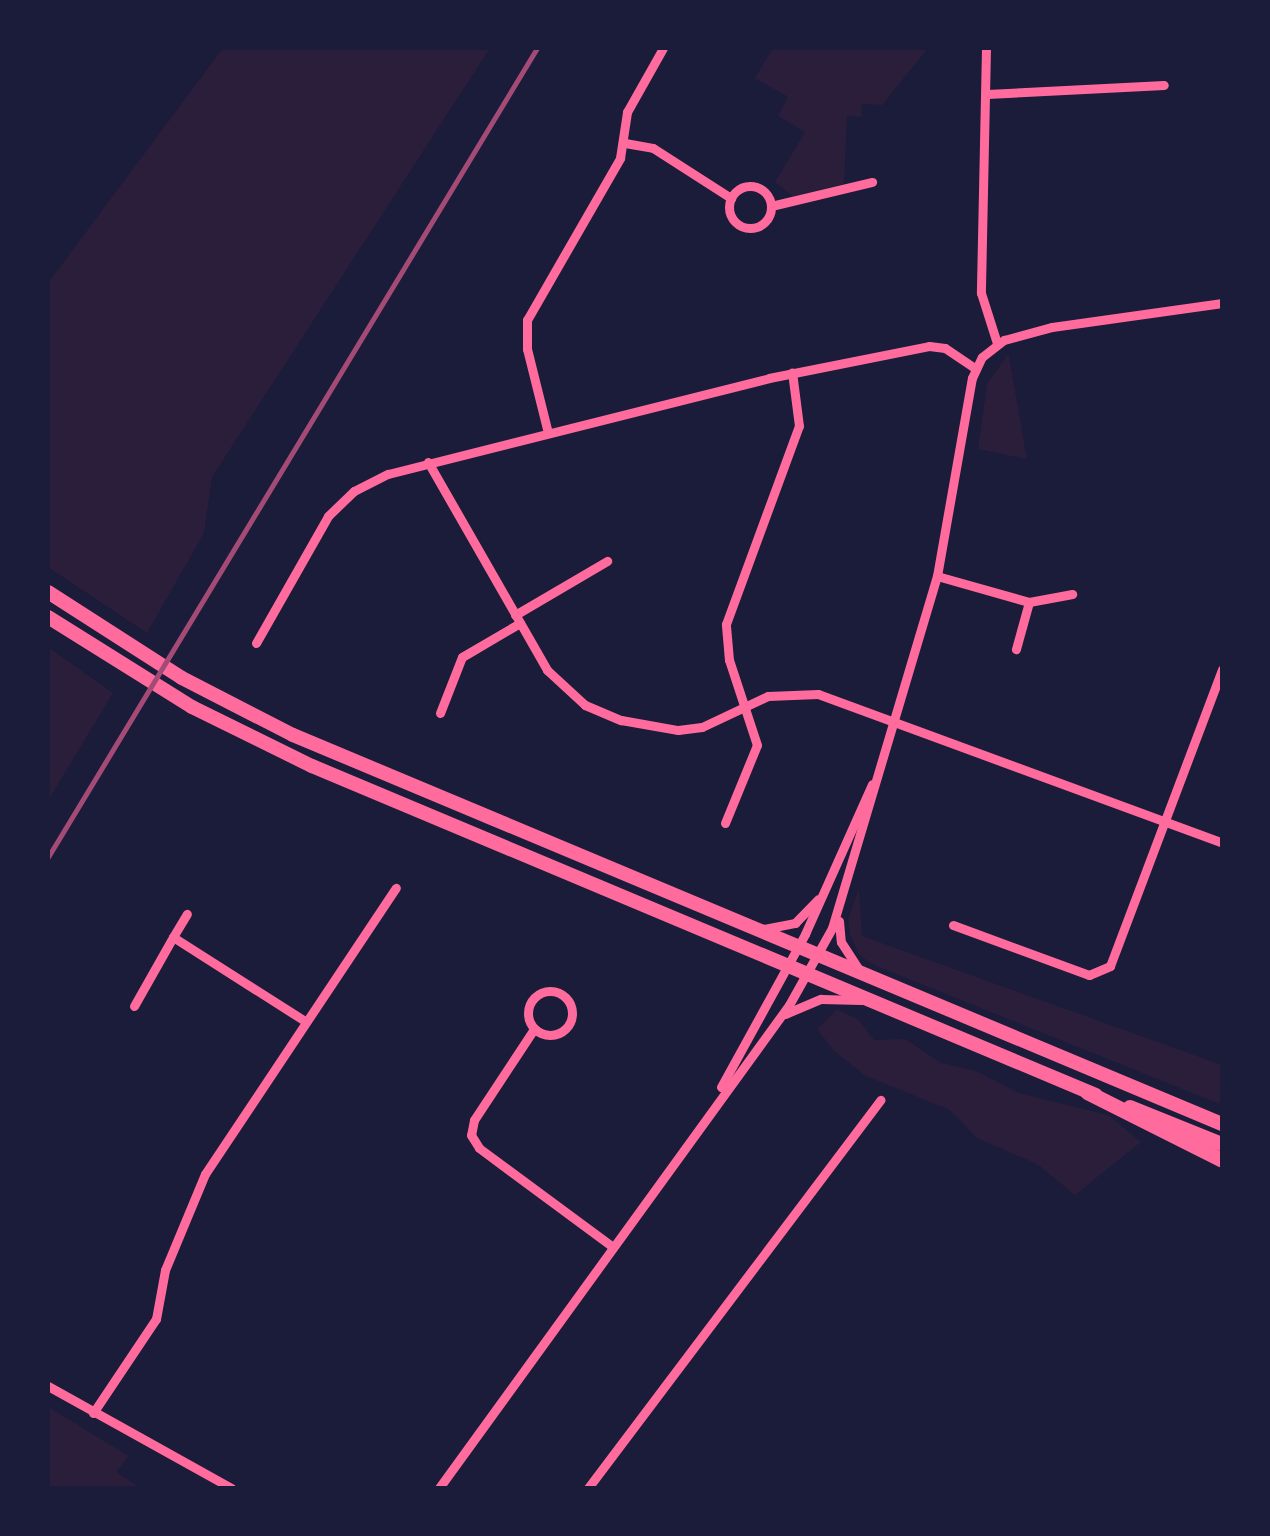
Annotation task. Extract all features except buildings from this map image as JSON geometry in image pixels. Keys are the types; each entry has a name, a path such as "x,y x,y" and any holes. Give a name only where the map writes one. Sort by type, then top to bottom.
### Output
{"highway":[{"path":"1087,1092 1222,1160"}],"main road":[{"path":"48,592 223,700 749,930 1222,1124"},
{"path":"48,616 93,648 220,721 788,968 1222,1144"}],"street":[{"path":"548,432 527,349 527,320 625,143 630,103 663,48"},
{"path":"986,48 980,293 997,343"},
{"path":"987,94 1164,85"},
{"path":"625,143 653,148 731,198"},
{"path":"771,206 872,182"},
{"path":"731,198 754,186 771,206"},
{"path":"731,198 731,216 746,228 764,222 771,206"},
{"path":"439,1488 610,1245 779,1018 807,976 840,910 937,576 976,368 997,343 1052,327 1222,303"},
{"path":"256,643 336,507 377,478 792,372 936,346 976,368"},
{"path":"725,823 755,753 748,705 729,660 726,624 799,426 792,372"},
{"path":"428,462 517,619 566,693 622,720 691,729 748,705 806,692 894,720 1222,843"},
{"path":"440,714 462,658 608,562"},
{"path":"937,576 1029,602 1072,594"},
{"path":"1016,649 1029,602"},
{"path":"953,924 1090,974 1103,972 1114,958 1222,669"},
{"path":"707,1112 788,968 877,773"},
{"path":"749,930 794,922 832,875"},
{"path":"93,1413 156,1319 168,1263 205,1174 396,888"},
{"path":"840,910 845,952 877,984"},
{"path":"134,1006 186,914"},
{"path":"173,937 305,1021"},
{"path":"552,991 567,999 572,1015 565,1030 549,1036 534,1029 528,1013 535,997 552,991"},
{"path":"779,1018 821,1000 872,1002"},
{"path":"534,1029 474,1120 471,1135 478,1148 610,1245"},
{"path":"588,1488 880,1100"},
{"path":"48,1386 226,1488"}],"shaded area":[{"path":"223,48 490,48 212,477 204,533 147,633 48,567 48,283"},
{"path":"773,48 928,48 882,105 862,104 861,117 847,116 844,184 793,196 775,182 805,132 778,116 788,97 755,78"},
{"path":"1008,354 1027,459 978,449 987,384"},
{"path":"48,647 113,693 48,801"},
{"path":"859,889 862,936 1222,1065 1222,1105 874,965 859,955 850,934 848,919"},
{"path":"837,1009 859,1020 874,1040 905,1039 941,1063 976,1071 1019,1093 1108,1115 1141,1142 1075,1195 1037,1164 977,1138 950,1110 866,1076 835,1052 817,1029"},
{"path":"48,1407 129,1456 116,1472 141,1488 48,1488"}],"railway":[{"path":"48,857 537,48"}]}
